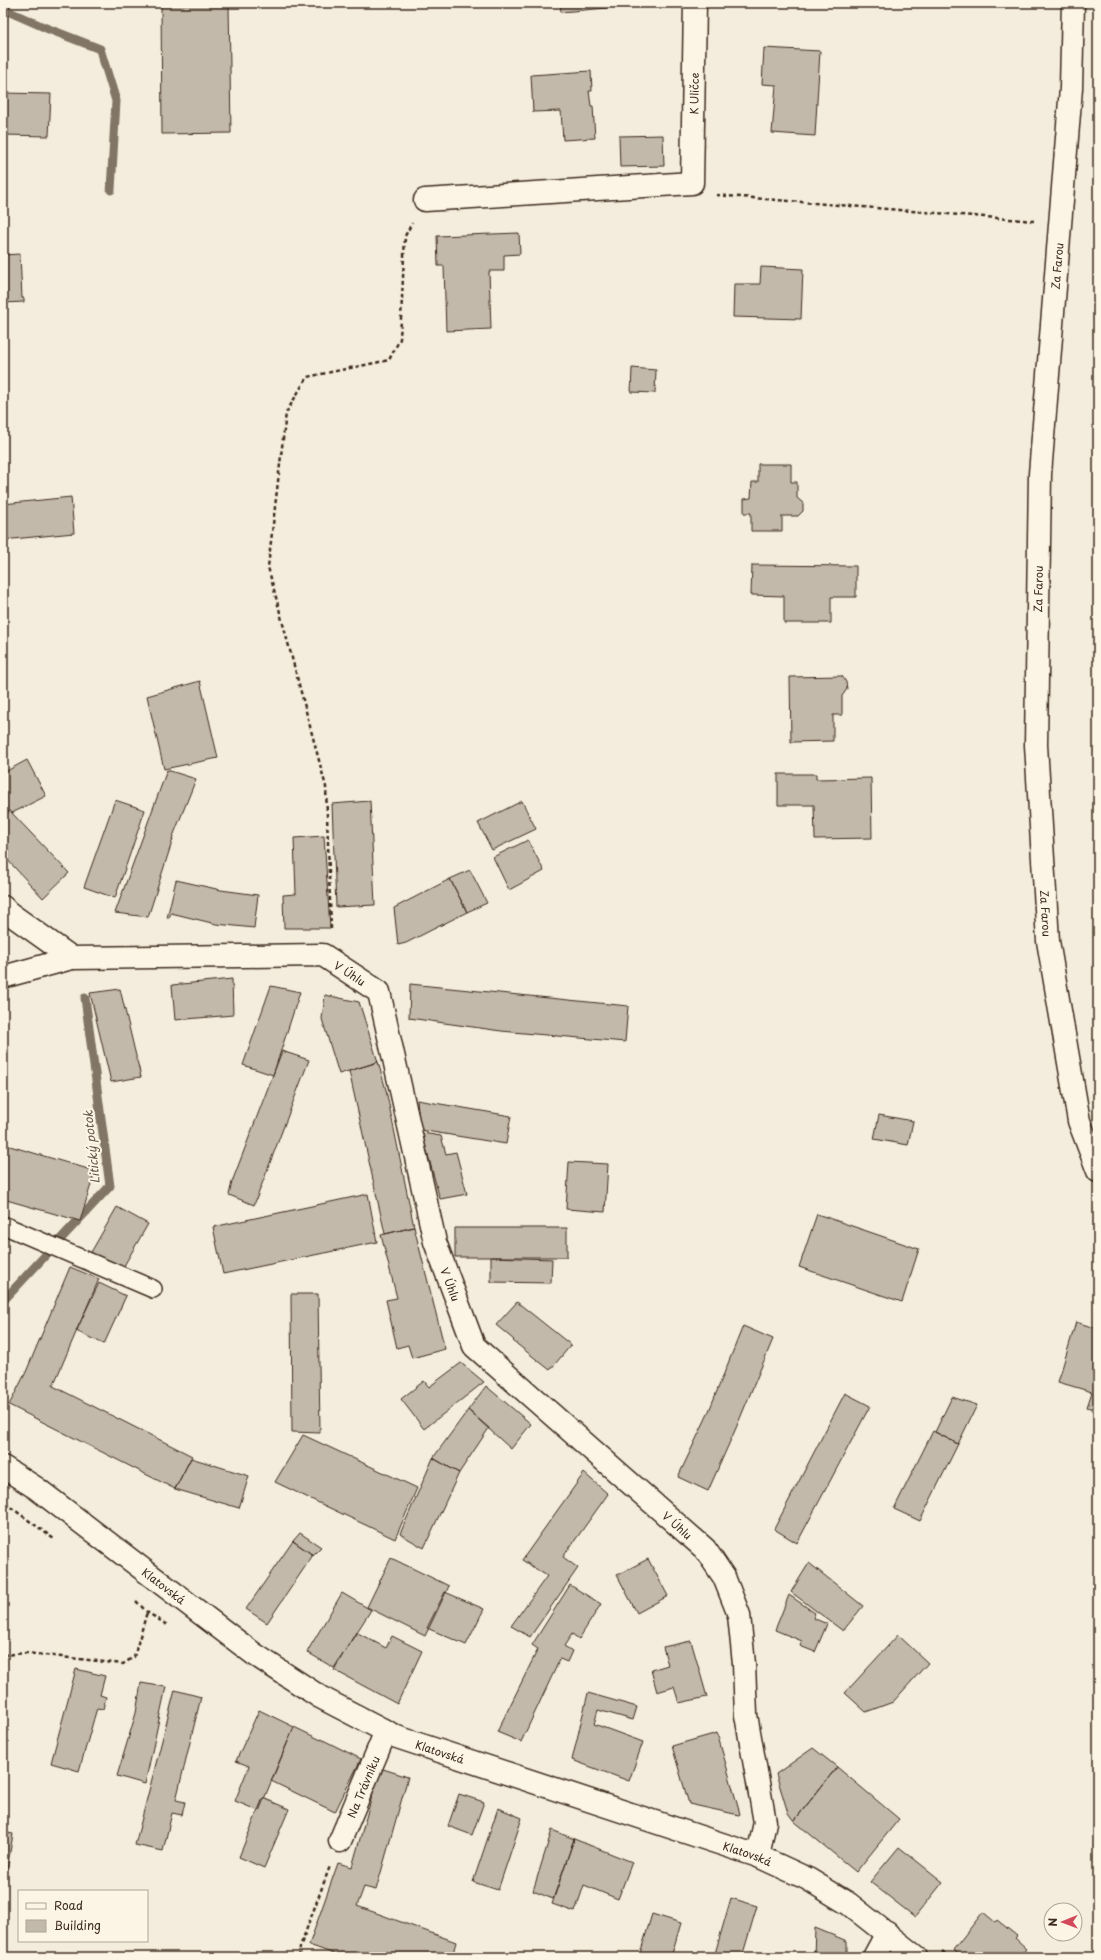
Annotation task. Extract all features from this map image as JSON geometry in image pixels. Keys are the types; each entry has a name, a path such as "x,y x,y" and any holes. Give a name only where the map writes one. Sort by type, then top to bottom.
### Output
{"street":[{"name":"K Uličce","path":"692,184 695,3"},
{"name":"Za Farou","path":"1073,3 1071,88 1040,474 1036,745 1048,941 1079,1121 1098,1171"},
{"path":"425,200 692,184"},
{"path":"3,907 9,914 72,958"},
{"name":"V Úhlu","path":"3,977 72,958 323,955 379,992 435,1242 474,1346 705,1549 724,1577 739,1615 744,1664 746,1715 765,1822 758,1856"},
{"name":"Klatovská","path":"3,1467 36,1488 254,1654 320,1697 397,1737 758,1856 808,1879 849,1904 916,1957"},
{"name":"Na Trávníku","path":"340,1841 386,1731"},
{"path":"874,1957 887,1933"}],"lane":[{"path":"3,1225 153,1290"}],"path":[{"path":"692,184 700,194 1060,224"},
{"path":"323,955 331,929 326,787 268,567 286,413 307,377 389,360 400,339 405,236 425,200"},
{"path":"3,1655 27,1652 123,1664 134,1657 147,1612"},
{"path":"299,1957 300,1947 340,1841"},
{"path":"937,1947 949,1957"}],"building":[{"path":"161,3 229,3 231,133 162,134"},
{"path":"560,3 607,3 607,8 561,12"},
{"path":"764,48 820,51 815,136 772,133 776,85 762,84"},
{"path":"591,71 592,91 589,91 591,106 593,106 595,138 563,140 561,111 533,112 531,75"},
{"path":"3,93 51,94 49,136 3,135"},
{"path":"663,135 664,166 620,167 619,136"},
{"path":"519,233 520,254 504,255 504,271 489,271 491,329 446,331 444,266 438,266 437,236"},
{"path":"20,254 22,298 24,298 24,302 3,303 3,255"},
{"path":"761,267 803,269 801,319 733,317 734,284 760,284"},
{"path":"632,368 656,370 655,393 631,392"},
{"path":"758,464 791,464 791,482 797,482 797,498 803,503 803,511 798,516 782,516 782,531 751,531 751,513 744,513 744,499 751,498 752,482 758,482"},
{"path":"71,497 74,533 3,540 3,504"},
{"path":"752,565 856,566 856,597 831,597 831,623 784,623 784,596 751,595"},
{"path":"842,676 846,682 847,689 842,696 842,715 833,715 833,741 791,742 790,677"},
{"path":"200,681 218,758 164,769 147,696"},
{"path":"27,760 46,796 12,813 10,811 3,815 3,773"},
{"path":"167,770 196,779 172,839 148,917 115,913"},
{"path":"778,774 816,774 816,779 871,778 872,838 815,839 814,805 778,805"},
{"path":"115,800 145,810 115,898 84,887"},
{"path":"370,801 375,905 336,907 332,804"},
{"path":"522,801 536,829 492,850 478,823"},
{"path":"10,811 69,873 43,898 3,855 3,815"},
{"path":"324,836 330,928 284,928 283,895 296,894 294,838"},
{"path":"528,840 544,871 509,890 493,857"},
{"path":"470,870 487,903 467,912 450,879"},
{"path":"450,879 467,912 406,943 398,945 394,908"},
{"path":"176,880 221,890 258,895 254,928 216,924 171,913 169,918 167,918"},
{"path":"232,979 233,1015 175,1020 172,985"},
{"path":"410,984 628,1006 625,1042 501,1031 409,1018"},
{"path":"271,986 300,992 273,1075 243,1065"},
{"path":"120,989 141,1077 111,1082 90,993"},
{"path":"325,995 359,1002 378,1062 339,1074 322,1019"},
{"path":"282,1051 309,1060 254,1205 229,1195 232,1182"},
{"path":"378,1062 386,1090 414,1227 385,1234 349,1071"},
{"path":"417,1100 511,1116 506,1144 420,1130"},
{"path":"879,1115 913,1121 908,1145 874,1139"},
{"path":"422,1133 441,1136 446,1154 456,1152 467,1194 440,1199"},
{"path":"3,1144 95,1171 80,1221 3,1199"},
{"path":"569,1162 608,1164 605,1212 566,1209"},
{"path":"368,1194 377,1242 223,1274 213,1227"},
{"path":"117,1207 148,1224 121,1271 90,1254"},
{"path":"817,1214 919,1249 902,1302 799,1267"},
{"path":"414,1227 445,1349 412,1358 408,1345 397,1348 386,1300 397,1298 381,1235"},
{"path":"455,1228 567,1228 567,1257 455,1257"},
{"path":"491,1257 552,1259 551,1283 491,1282"},
{"path":"70,1267 99,1279 53,1386 192,1456 175,1489 9,1405 26,1372"},
{"path":"99,1283 126,1296 104,1344 76,1331"},
{"path":"291,1294 318,1294 320,1433 292,1432"},
{"path":"517,1302 571,1345 550,1370 513,1341 514,1340 496,1325"},
{"path":"1076,1322 1098,1329 1098,1411 1087,1407 1092,1392 1058,1382"},
{"path":"743,1326 773,1339 708,1491 678,1477 707,1416"},
{"path":"461,1363 484,1382 424,1429 401,1399 424,1381 429,1387"},
{"path":"486,1386 531,1424 511,1449 468,1410"},
{"path":"845,1393 870,1406 797,1543 774,1529"},
{"path":"952,1397 977,1405 958,1444 935,1432"},
{"path":"468,1410 489,1428 459,1473 433,1458"},
{"path":"933,1431 958,1444 920,1521 894,1509"},
{"path":"303,1435 417,1488 395,1539 275,1482"},
{"path":"191,1458 249,1476 239,1508 175,1489"},
{"path":"433,1458 459,1473 424,1548 400,1534"},
{"path":"584,1473 608,1494 563,1557 578,1568 530,1637 511,1626 547,1576 522,1560"},
{"path":"300,1533 321,1547 313,1555 293,1541"},
{"path":"293,1541 313,1555 267,1623 246,1609"},
{"path":"391,1558 449,1586 425,1636 367,1607"},
{"path":"648,1559 668,1596 637,1613 617,1575"},
{"path":"809,1563 863,1606 843,1631 791,1592"},
{"path":"570,1585 601,1604 579,1639 572,1634 564,1646 572,1651 567,1662 560,1659 521,1742 497,1732 538,1649 532,1645"},
{"path":"445,1592 484,1609 466,1645 427,1628"},
{"path":"342,1593 371,1610 334,1668 307,1652"},
{"path":"789,1595 815,1613 813,1618 827,1624 815,1652 800,1646 802,1641 775,1630"},
{"path":"356,1632 386,1648 392,1636 422,1651 397,1704 334,1670"},
{"path":"898,1635 928,1663 893,1702 866,1712 845,1693"},
{"path":"691,1641 707,1697 679,1703 674,1687 657,1692 651,1670 668,1665 663,1647"},
{"path":"76,1669 105,1676 100,1695 106,1697 103,1709 97,1708 79,1771 51,1763"},
{"path":"141,1683 166,1687 145,1784 117,1776 136,1713"},
{"path":"175,1690 201,1697 176,1800 185,1802 182,1815 172,1813 163,1851 135,1845"},
{"path":"588,1693 637,1707 633,1720 598,1710 594,1724 643,1742 629,1781 572,1760"},
{"path":"259,1710 294,1727 259,1811 235,1801 249,1766 236,1761"},
{"path":"294,1727 361,1759 335,1812 271,1781"},
{"path":"717,1733 740,1814 739,1815 689,1804 672,1746"},
{"path":"813,1748 837,1767 794,1821 788,1813 776,1774"},
{"path":"837,1767 899,1819 856,1872 794,1821"},
{"path":"380,1768 408,1777 376,1890 364,1887 357,1906 456,1942 452,1957 343,1957 309,1945 338,1863 352,1867"},
{"path":"459,1794 484,1802 472,1835 448,1826"},
{"path":"263,1798 289,1809 264,1868 239,1857"},
{"path":"498,1808 522,1818 498,1890 473,1882"},
{"path":"552,1830 574,1839 553,1899 533,1891"},
{"path":"3,1832 13,1834 7,1870 3,1869"},
{"path":"574,1839 632,1862 618,1899 584,1885 575,1912 552,1904"},
{"path":"899,1847 943,1882 915,1917 870,1882"},
{"path":"731,1898 757,1906 742,1957 714,1957"},
{"path":"983,1912 995,1922 997,1920 1017,1936 1015,1938 1027,1949 1020,1957 962,1957 953,1950"},
{"path":"652,1914 681,1923 671,1957 639,1957"},
{"path":"815,1928 847,1941 847,1957 814,1957"}],"waterway":[{"path":"3,9 100,49 116,101 111,190"},
{"name":"Litický potok","path":"3,1301 110,1186 85,998"}]}
